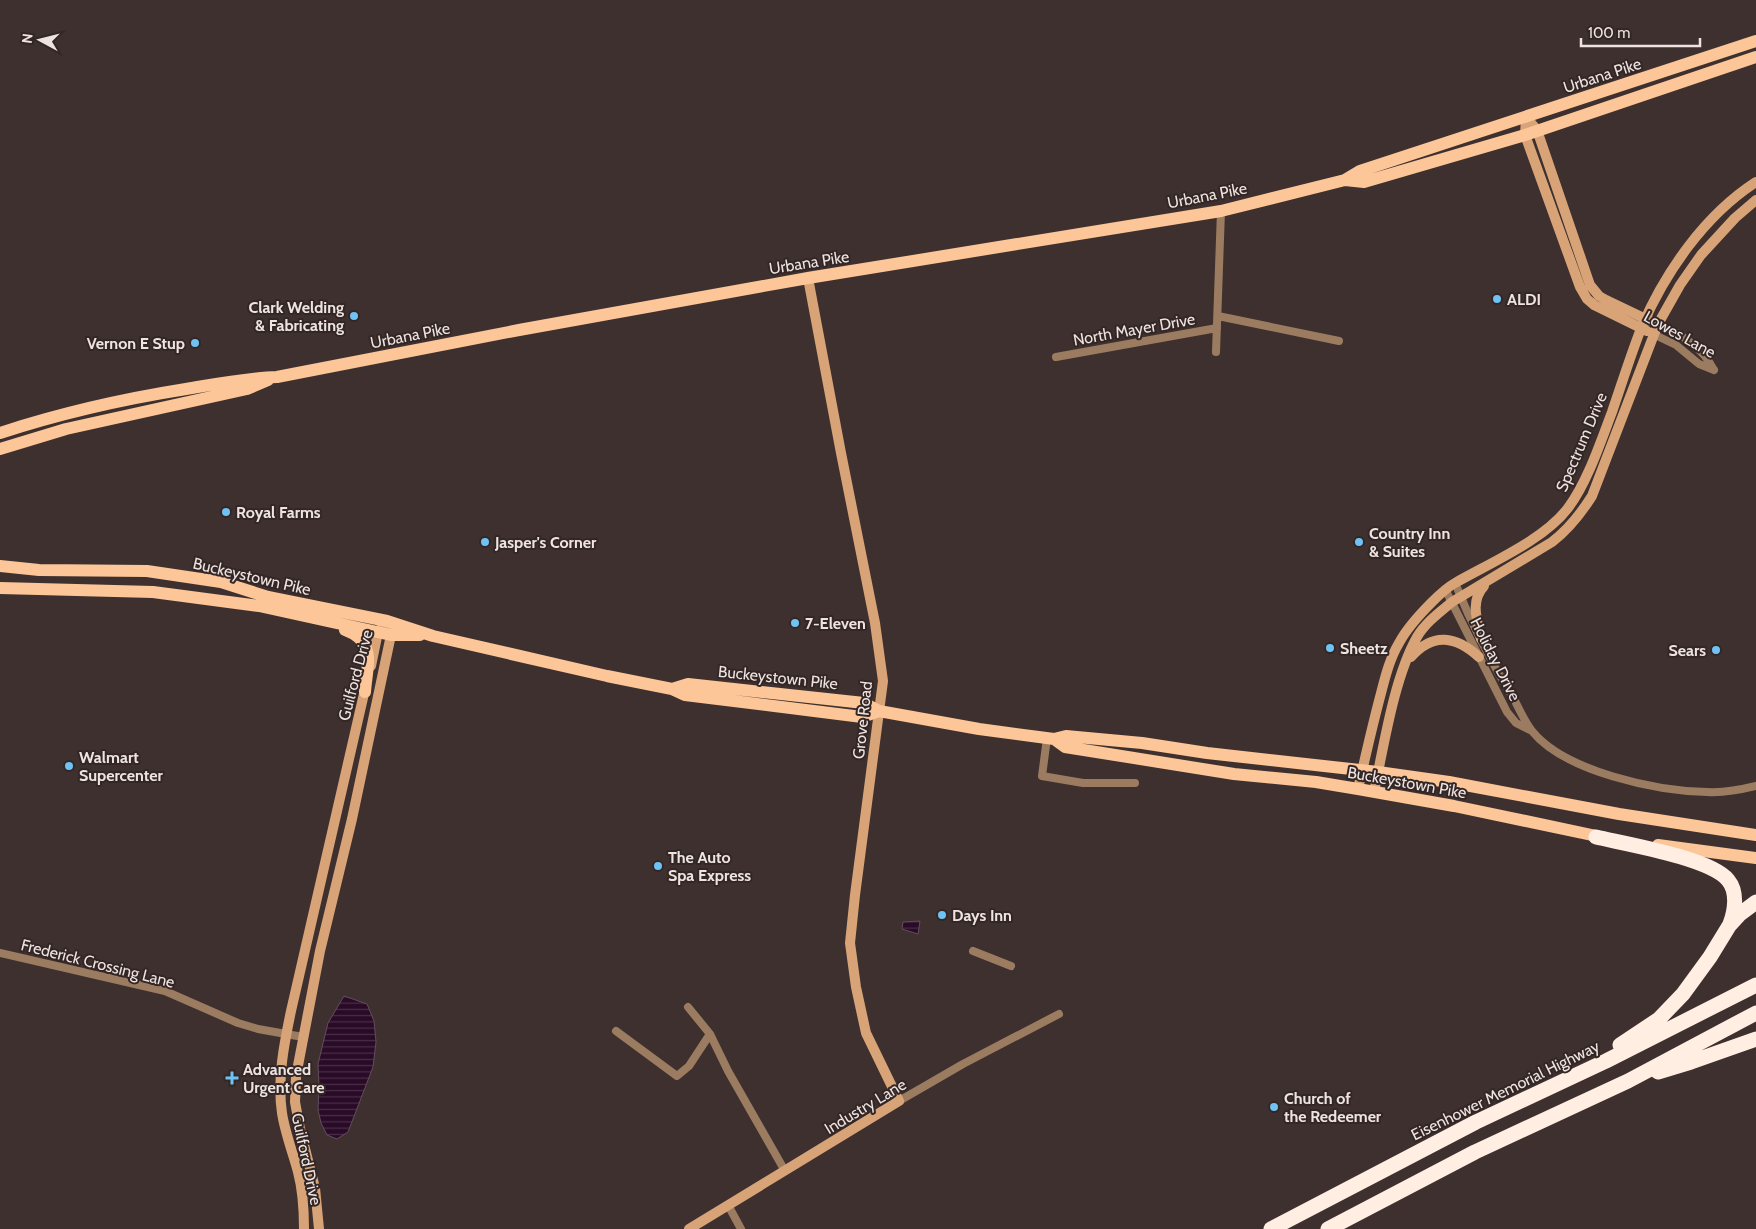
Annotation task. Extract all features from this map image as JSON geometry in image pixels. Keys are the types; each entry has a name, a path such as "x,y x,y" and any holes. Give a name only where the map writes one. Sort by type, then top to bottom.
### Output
{"highway":[{"path":"1596,837 1697,861 1719,872 1728,880 1733,891 1734,905 1729,926"},
{"path":"1606,1061 1621,1045 1658,1019 1683,994 1710,957 1729,926 1740,914 1756,902"},
{"name":"Eisenhower Memorial Highway","path":"1271,1229 1476,1122 1606,1061 1756,985"},
{"path":"1328,1229 1475,1152 1628,1080 1756,1013"},
{"path":"1628,1080 1691,1062 1756,1040"}],"main road":[{"name":"Urbana Pike","path":"0,433 30,423 140,396 251,378 277,377 519,330 808,278 1221,211 1346,180 1360,171 1756,41"},
{"name":"Urbana Pike","path":"1346,180 1364,182 1525,135 1756,57"},
{"name":"Lowes Lane","path":"1526,117 1537,130 1590,285 1599,296 1646,318 1656,329"},
{"name":"Lowes Lane","path":"1526,117 1525,135 1580,287 1587,299 1594,305 1641,329 1656,329"},
{"name":"Spectrum Drive","path":"1358,789 1389,664 1399,642 1422,612 1445,589 1526,543 1554,523 1568,509 1579,492 1602,440 1641,329 1665,281 1687,249 1731,201 1756,182"},
{"name":"Spectrum Drive","path":"1374,792 1392,708 1406,661 1418,636 1437,614 1552,542 1566,532 1577,519 1592,496 1656,329 1680,285 1700,255 1735,218 1756,200"},
{"name":"Grove Road","path":"808,278 876,629 883,681 850,943 856,987 866,1033 899,1101"},
{"name":"Urbana Pike","path":"0,449 66,429 247,390 277,377"},
{"name":"Buckeystown Pike","path":"0,566 39,570 146,571 220,582 268,597 387,621 433,636 672,689 688,684 864,703 879,711 979,729 1050,738 1066,736 1142,743 1207,753 1378,772 1449,782 1619,814 1756,835"},
{"path":"1481,639 1475,614 1475,598 1486,582"},
{"name":"Buckeystown Pike","path":"0,588 153,592 259,606 392,635 433,636"},
{"path":"317,619 361,637 365,644 368,661 365,692"},
{"name":"Guilford Drive","path":"304,1229 303,1200 281,1105 281,1077 286,1035 378,632 387,621"},
{"name":"Guilford Drive","path":"319,1229 315,1188 300,1129 294,1090 320,951 352,819 392,635 387,621"},
{"path":"1406,661 1417,650 1439,639 1451,640 1462,644 1479,657"},
{"name":"Buckeystown Pike","path":"1050,738 1065,746 1234,774 1316,782 1358,789 1454,806 1596,837 1756,858"},
{"name":"Industry Lane","path":"689,1229 899,1101"}],"street":[{"path":"1216,352 1221,211"},
{"path":"1218,316 1339,341"},
{"name":"North Mayer Drive","path":"1056,357 1217,328"},
{"name":"Lowes Lane","path":"1656,329 1676,332 1692,343 1709,359 1714,370 1699,364 1656,329"},
{"name":"Holiday Drive","path":"1455,583 1457,600 1479,657 1508,712 1516,723 1532,731"},
{"name":"Holiday Drive","path":"1445,589 1457,600 1481,639 1502,681 1532,731 1547,745 1572,760 1598,771 1658,787 1709,792 1756,786"},
{"path":"1050,738 1042,776 1083,783 1135,783"},
{"path":"973,951 1011,966"},
{"name":"Frederick Crossing Lane","path":"0,953 165,991 238,1023 286,1035 303,1037"},
{"path":"688,1007 710,1034 728,1071 785,1171"},
{"name":"Industry Lane","path":"899,1101 963,1064 1059,1014"},
{"path":"616,1031 677,1076 689,1066 710,1034"},
{"path":"728,1205 741,1229"}],"shaded area":[{"path":"920,921 918,934 902,929 903,922"},
{"path":"344,996 367,1004 374,1021 376,1042 373,1067 348,1132 337,1139 327,1135 321,1123 318,1110 318,1064 328,1023"}],"place":[{"name":"ALDI","path":"1497,299"},
{"name":"Clark Welding & Fabricating","path":"354,316"},
{"name":"Vernon E Stup","path":"195,343"},
{"name":"Royal Farms","path":"226,512"},
{"name":"Jasper's Corner","path":"485,542"},
{"name":"Country Inn & Suites","path":"1359,542"},
{"name":"7-Eleven","path":"795,623"},
{"name":"Sheetz","path":"1330,648"},
{"name":"Sears","path":"1716,650"},
{"name":"Walmart Supercenter","path":"69,766"},
{"name":"The Auto Spa Express","path":"658,866"},
{"name":"Days Inn","path":"942,915"},
{"name":"Advanced Urgent Care","path":"232,1078"},
{"name":"Church of the Redeemer","path":"1274,1107"}]}
